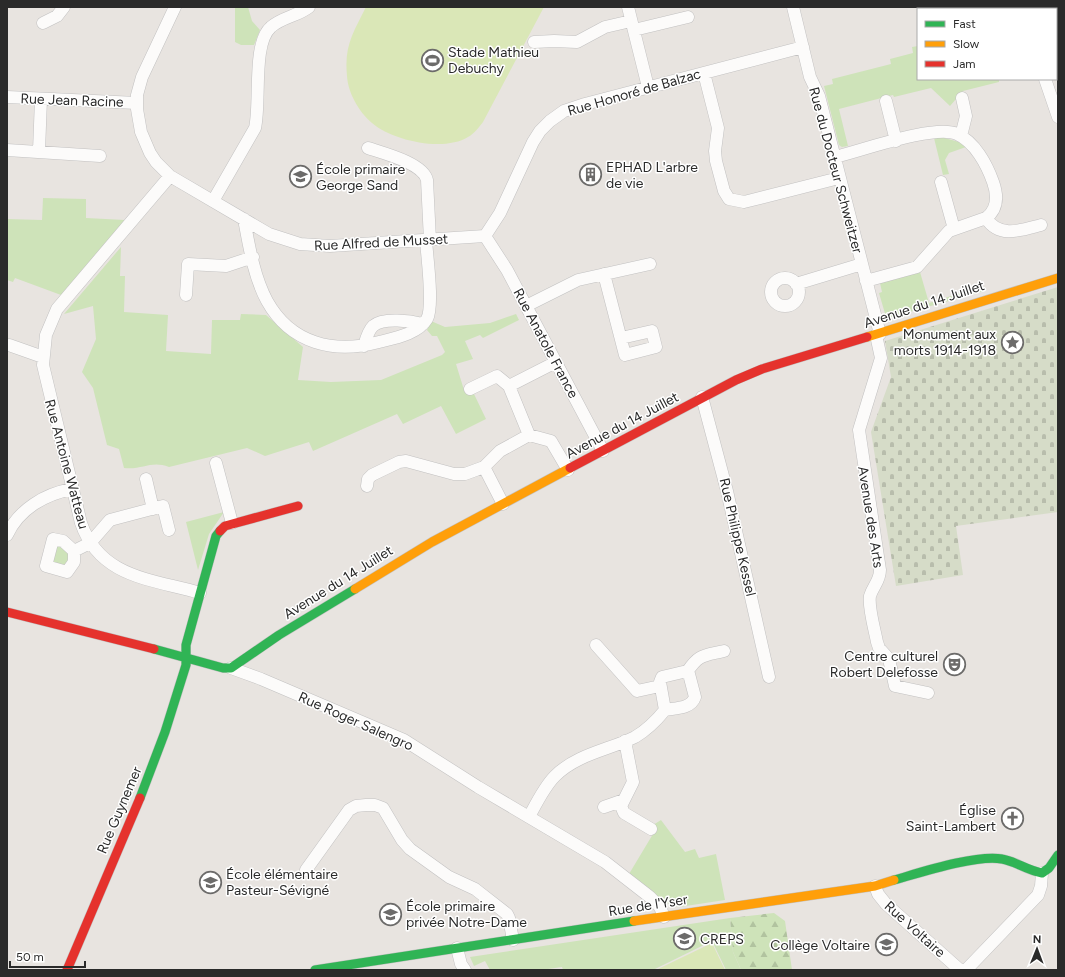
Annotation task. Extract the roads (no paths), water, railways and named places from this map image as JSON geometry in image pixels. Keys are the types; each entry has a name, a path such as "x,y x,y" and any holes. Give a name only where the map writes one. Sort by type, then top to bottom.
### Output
{"street":[{"path":"43,24 57,16 64,7"},
{"name":"Rue Alfred de Musset","path":"175,7 142,77 137,103 137,116 146,144 156,162 170,176 244,219 284,240 307,245 485,236"},
{"path":"213,201 255,128 258,115 260,54 263,37 273,25 309,7"},
{"path":"628,7 648,87"},
{"name":"Rue du Docteur Schweitzer","path":"793,7 835,157 878,334"},
{"path":"534,42 577,42 605,27 632,26 688,17"},
{"name":"Rue Honoré de Balzac","path":"485,236 500,213 532,142 550,121 572,107 803,47"},
{"path":"704,73 718,128 715,151 716,161 724,191 729,198 744,202 839,178"},
{"path":"1045,80 1058,117"},
{"name":"Rue Jean Racine","path":"7,97 137,103"},
{"path":"961,136 966,116 962,98"},
{"path":"39,151 41,99"},
{"path":"886,101 896,141"},
{"path":"835,157 896,141 939,132 952,133 961,136 982,158 994,183 996,205 991,215 954,229 945,236 917,266 866,281"},
{"path":"244,219 261,288 267,300 286,325 300,335 323,344 345,348 364,346 407,334 423,324 427,318 430,305 427,180 424,173 412,165 368,148"},
{"path":"7,150 100,156"},
{"name":"Rue Antoine Watteau","path":"170,176 57,309 48,328 43,357 46,381 72,489 81,524 90,543 104,559 117,568 200,593"},
{"path":"941,182 954,229"},
{"path":"986,218 996,228 1012,232 1041,225"},
{"name":"Rue Anatole France","path":"485,236 500,257 603,451"},
{"path":"186,295 188,264 226,266 253,257"},
{"path":"526,306 571,283 650,264"},
{"path":"796,284 862,264"},
{"path":"604,274 621,338"},
{"name":"Avenue du 14 Juillet","path":"231,668 279,635 432,542 702,398 762,369 878,334 919,319 1058,278"},
{"path":"364,346 370,330 377,324 400,321 423,324"},
{"name":"Avenue des Arts","path":"878,334 881,358 859,430 880,574 870,600 876,642 879,648 889,659 895,686 928,693"},
{"path":"9,345 43,357"},
{"path":"509,386 556,362"},
{"path":"470,389 497,376 509,386 529,435"},
{"name":"Rue Philippe Kessel","path":"702,398 727,491 769,677"},
{"path":"367,486 368,479 372,476 402,461 422,464 448,473 459,474 484,467 500,451 529,435 551,441 568,470"},
{"path":"216,463 232,523 298,506"},
{"path":"484,467 503,504"},
{"path":"146,479 153,508"},
{"path":"8,531 28,508 55,494 72,489"},
{"path":"74,551 90,543 110,520 153,508 163,506 169,530"},
{"name":"Rue Guynemer","path":"67,970 166,732 186,665 186,646 216,536 220,530 232,523"},
{"name":"Rue Roger Salengro","path":"7,612 186,657 223,668 231,668 261,679 398,737 617,870 660,907 664,917"},
{"path":"596,645 637,691 660,686"},
{"path":"665,710 660,679 665,675 687,672 694,662 700,657 724,652"},
{"path":"529,817 547,786 560,771 591,754 626,741 645,730 665,710 690,705 694,700 692,678 687,672"},
{"path":"626,741 633,782 621,806 624,813 651,829"},
{"path":"604,807 624,800"},
{"path":"306,870 349,810 360,805 379,806 386,812 402,840 410,849 449,877 475,889 507,914 513,940"},
{"path":"966,970 1038,895 1041,886 1042,873 1049,868 1058,856"},
{"name":"Rue de l'Yser","path":"315,970 875,886 932,869 984,859 1003,859 1030,871 1042,873"},
{"name":"Rue Voltaire","path":"875,886 878,894 886,904 960,970"},
{"path":"457,948 461,964 465,970"}],"place":[{"name":"Stade Mathieu Debuchy","path":"432,60"},
{"name":"EPHAD L'arbre de vie","path":"590,175"},
{"name":"École primaire George Sand","path":"301,177"},
{"name":"Monument aux morts 1914-1918","path":"1012,342"},
{"name":"Centre culturel Robert Delefosse","path":"954,664"},
{"name":"Église Saint-Lambert","path":"1012,818"},
{"name":"École élémentaire Pasteur-Sévigné","path":"211,882"},
{"name":"École primaire privée Notre-Dame","path":"391,914"},
{"name":"CREPS","path":"685,939"},
{"name":"Collège Voltaire","path":"886,945"}]}
